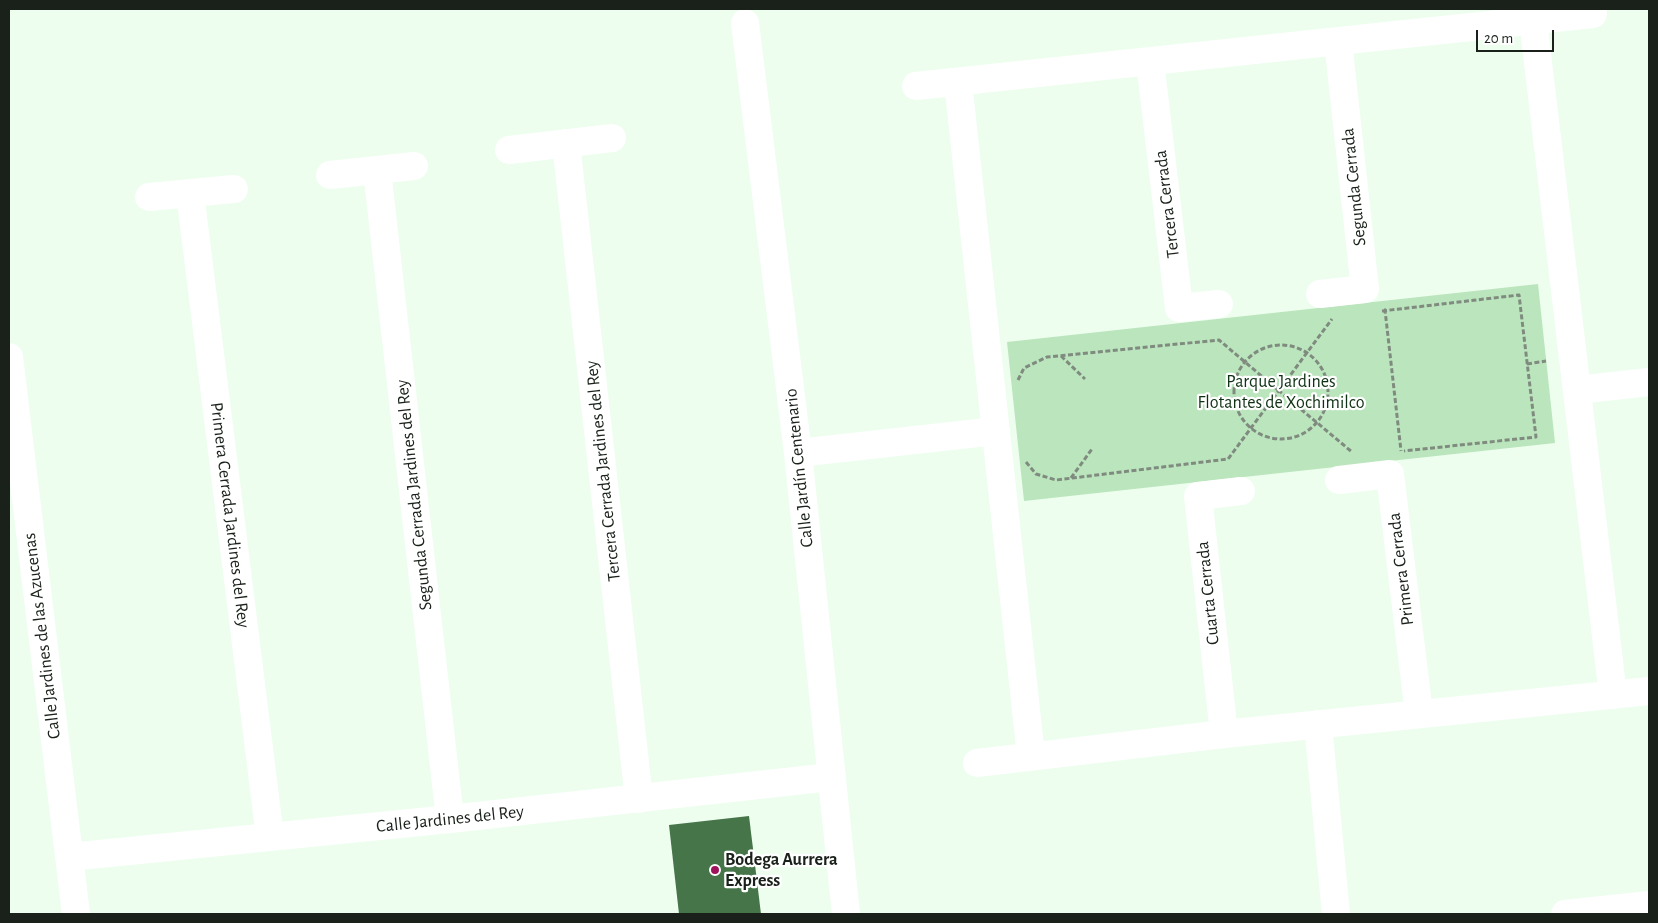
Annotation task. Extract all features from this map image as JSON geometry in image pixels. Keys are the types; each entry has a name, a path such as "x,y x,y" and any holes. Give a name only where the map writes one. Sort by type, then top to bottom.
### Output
{"street":[{"path":"916,86 1593,14"},
{"path":"1533,20 1613,695"},
{"name":"Calle Jardín Centenario","path":"745,23 798,453 846,914"},
{"name":"Segunda Cerrada","path":"1338,41 1371,300"},
{"name":"Tercera Cerrada","path":"1150,61 1180,308 1219,304"},
{"path":"958,82 1031,756"},
{"path":"510,150 612,138"},
{"name":"Tercera Cerrada Jardines del Rey","path":"566,143 639,799"},
{"path":"330,175 414,166"},
{"name":"Segunda Cerrada Jardines del Rey","path":"377,170 450,819"},
{"path":"149,197 234,189"},
{"name":"Primera Cerrada Jardines del Rey","path":"190,193 270,837"},
{"path":"1327,305 1371,300"},
{"name":"Calle Jardines de las Azucenas","path":"9,357 20,538 76,914"},
{"path":"1577,390 1649,382"},
{"path":"798,453 996,431"},
{"path":"1340,480 1394,459"},
{"name":"Primera Cerrada","path":"1394,459 1419,714"},
{"name":"Cuarta Cerrada","path":"1224,734 1198,496 1241,491"},
{"path":"977,763 1224,734 1649,691"},
{"path":"1318,724 1336,914"},
{"name":"Calle Jardines del Rey","path":"69,857 450,819 831,777"},
{"path":"1565,914 1649,906"}],"path":[{"path":"1371,300 1385,310 1519,295 1536,437 1394,459 1385,310"},
{"path":"1371,300 1385,310"},
{"path":"1023,458 1036,474 1056,480 1228,459 1307,352 1327,305"},
{"path":"1015,386 1024,368 1047,357 1219,340 1357,456"},
{"path":"1287,344 1307,352 1315,358 1323,370 1328,383 1329,398 1324,412 1317,423 1304,433 1291,438 1274,439 1259,434 1246,424 1237,410 1233,394 1236,377 1244,362 1256,352 1270,345 1287,344"},
{"path":"1061,356 1085,379"},
{"path":"1216,406 1235,402"},
{"path":"1071,478 1092,448"}],"green space":[{"name":"Parque Jardines Flotantes de Xochimilco","path":"1538,284 1555,443 1024,501 1007,342"}],"building":[{"name":"Bodega Aurrera Express","path":"749,816 761,914 679,914 669,825"}],"place":[{"name":"Bodega Aurrera Express","path":"715,870"}]}
